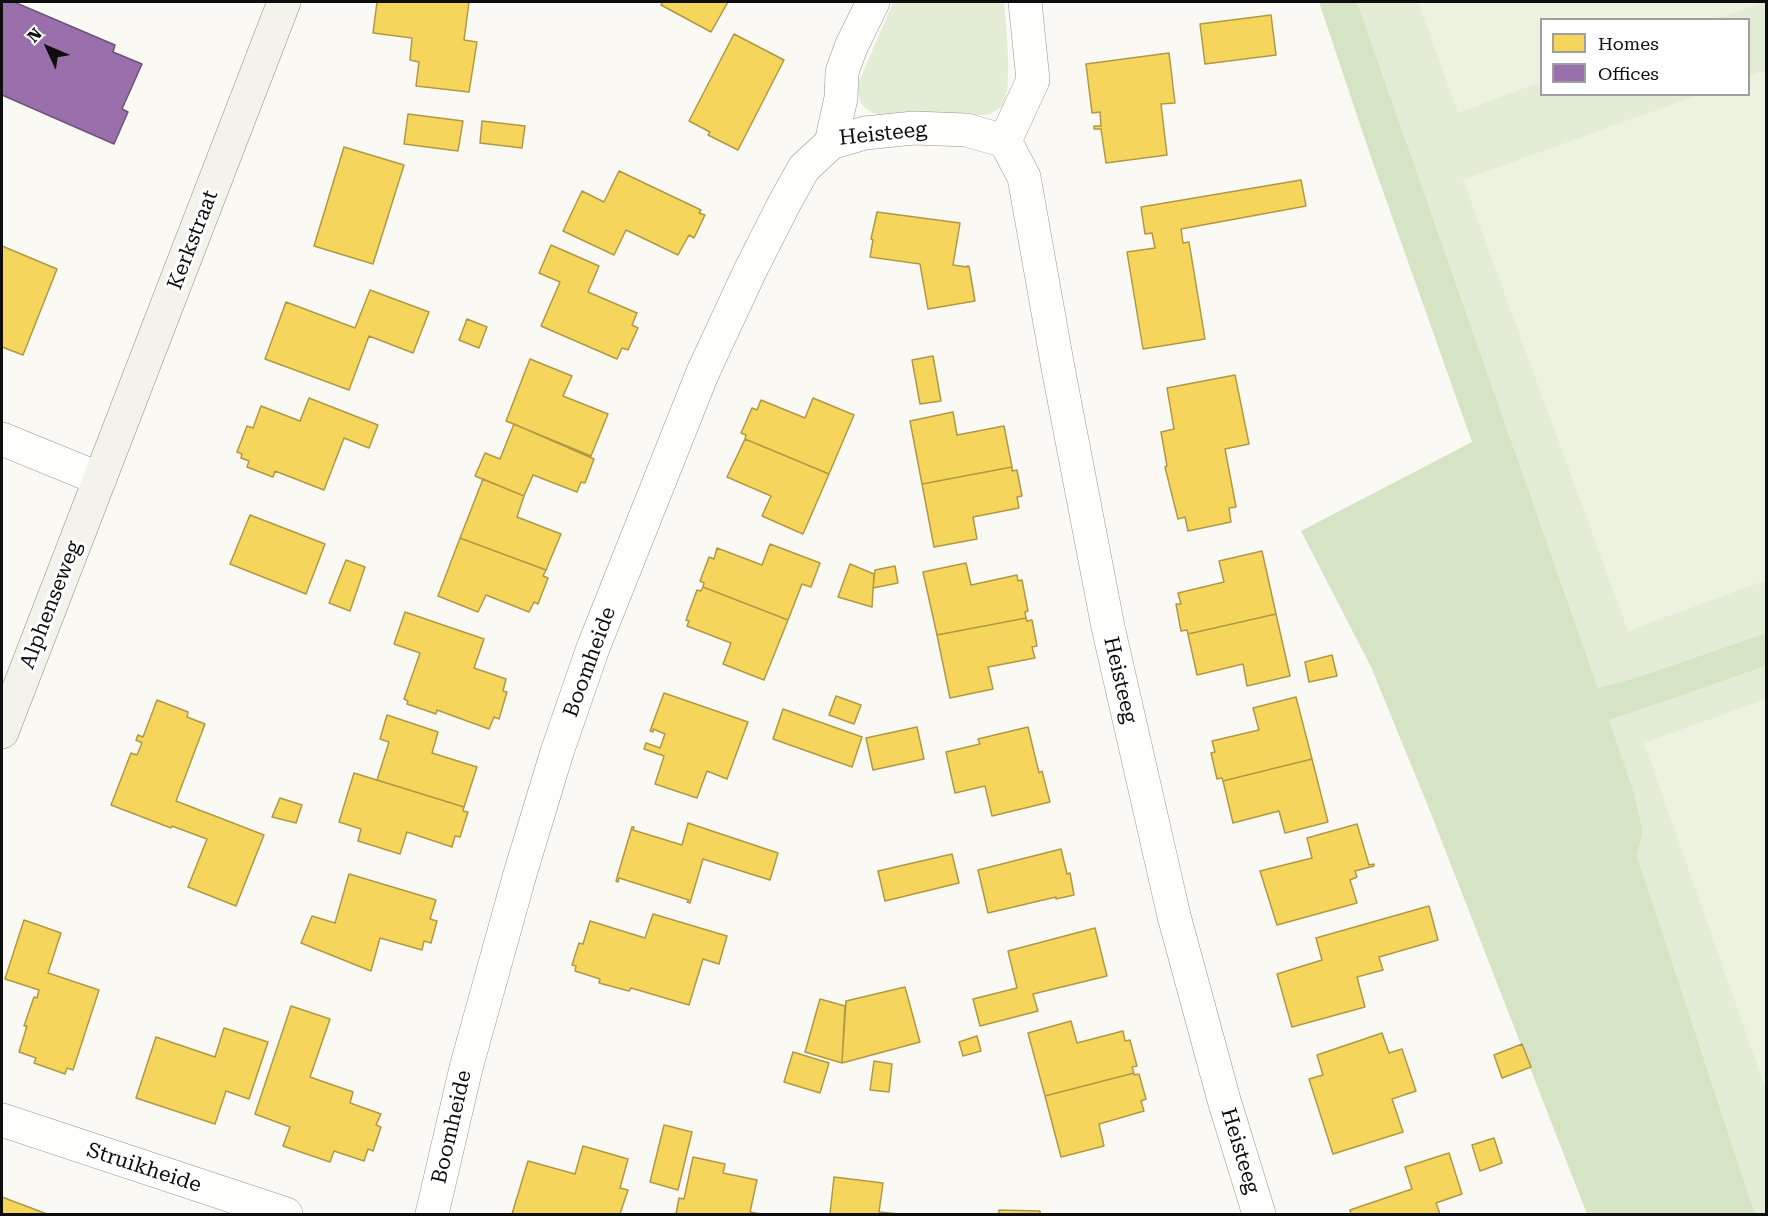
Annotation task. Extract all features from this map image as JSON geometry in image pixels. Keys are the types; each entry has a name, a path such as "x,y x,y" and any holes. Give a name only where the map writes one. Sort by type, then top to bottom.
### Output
{"street":[{"name":"Kerkstraat","path":"100,479 285,2"},
{"name":"Heisteeg","path":"873,2 851,47 842,72 841,98 831,143 865,133 914,128 966,130 1005,141 1024,177 1108,627 1174,916 1224,1100 1259,1215"},
{"path":"1005,141 1033,80 1025,2"},
{"name":"Boomheide","path":"432,1215 466,1068 520,874 557,752 593,648 703,372 750,271 804,168 831,143"},
{"path":"2,439 100,479"},
{"name":"Alphenseweg","path":"2,732 100,479"},
{"name":"Struikheide","path":"2,1120 286,1215"}],"green space":[{"path":"893,2 1004,2 1008,86 1003,105 987,115 884,116 867,110 859,97 858,84"},
{"path":"1319,2 1357,2 1598,688 1635,678 1766,633 1766,666 1609,720 1634,793 1643,831 1637,856 1755,1214 1587,1214 1428,806 1371,667 1301,531 1472,442 1373,163"},
{"path":"1357,2 1766,2 1766,633 1635,678 1598,688"},
{"path":"1418,2 1764,2 1718,18 1540,18 1540,82 1458,113"},
{"path":"1766,70 1766,580 1628,631 1463,180 1695,96 1750,96 1750,76"},
{"path":"1766,666 1766,1214 1755,1214 1637,856 1643,831 1634,793 1608,719"},
{"path":"1766,699 1766,1083 1764,1084 1644,743"}],"building: Homes":[{"path":"377,2 469,2 464,40 477,42 469,92 416,86 419,62 410,60 412,38 373,33"},
{"path":"663,2 728,2 711,32 661,5"},
{"path":"1271,15 1276,55 1205,64 1200,24"},
{"path":"734,34 784,60 738,150 708,135 710,132 689,121"},
{"path":"1169,53 1175,103 1161,104 1167,155 1106,163 1101,129 1094,129 1094,126 1101,126 1100,112 1092,113 1086,64"},
{"path":"408,114 463,121 458,151 404,144"},
{"path":"482,121 525,126 522,148 480,143"},
{"path":"344,147 404,165 373,264 314,246"},
{"path":"619,171 701,210 699,213 705,215 694,238 689,235 678,255 626,230 614,255 563,231 582,191 604,202"},
{"path":"1301,180 1306,206 1181,229 1183,243 1189,242 1205,339 1143,349 1127,252 1155,248 1152,233 1145,234 1141,207"},
{"path":"877,212 960,223 953,265 969,266 975,301 928,309 920,264 870,257"},
{"path":"551,245 599,266 588,292 637,313 632,325 638,328 628,350 622,348 617,359 541,326 560,282 539,273"},
{"path":"2,246 57,269 23,355 2,347"},
{"path":"370,290 429,312 413,353 369,336 349,390 265,359 286,302 355,328"},
{"path":"467,319 487,327 479,348 459,340"},
{"path":"933,356 941,401 920,404 912,360"},
{"path":"530,359 572,376 563,396 608,414 591,456 506,421"},
{"path":"1235,375 1249,444 1225,449 1236,507 1229,508 1231,522 1188,531 1185,517 1178,519 1165,467 1167,466 1161,432 1174,429 1167,388"},
{"path":"309,398 378,425 369,448 344,438 324,490 275,471 273,477 247,467 249,461 241,458 242,454 237,452 247,426 253,428 261,406 300,421"},
{"path":"813,398 854,415 829,474 745,439 746,435 741,433 752,408 757,410 761,400 805,418"},
{"path":"953,412 957,435 1004,426 1012,467 922,484 910,421"},
{"path":"514,424 594,459 585,483 581,482 577,492 533,475 524,496 475,476 485,453 500,459"},
{"path":"745,439 829,474 803,534 762,516 771,496 727,477"},
{"path":"1012,467 1012,471 1017,470 1022,496 1017,497 1019,508 973,517 977,539 934,547 922,484"},
{"path":"483,479 524,496 517,517 561,534 546,570 460,538"},
{"path":"250,515 325,544 306,594 230,564"},
{"path":"460,538 546,570 543,576 548,578 538,604 534,602 529,612 486,595 478,612 438,596"},
{"path":"770,544 820,563 811,587 802,584 788,620 703,587 704,583 700,581 709,557 714,559 717,548 762,565"},
{"path":"1262,551 1276,614 1188,634 1187,630 1181,631 1176,604 1181,604 1178,593 1224,582 1219,561"},
{"path":"346,560 365,567 350,611 329,603"},
{"path":"966,563 971,585 1017,575 1018,581 1022,580 1028,611 1025,612 1026,618 937,635 923,572"},
{"path":"850,564 874,574 872,607 838,597"},
{"path":"895,566 898,583 873,588 875,570"},
{"path":"703,587 788,620 764,680 723,664 731,643 687,626 689,621 686,620 697,590 701,591"},
{"path":"405,612 484,639 474,668 506,679 503,691 507,692 499,719 494,717 489,729 437,710 436,714 407,704 408,701 404,699 420,653 394,644"},
{"path":"1276,614 1290,676 1247,686 1243,664 1197,675 1188,634"},
{"path":"1026,618 1027,621 1032,620 1037,646 1032,647 1035,658 988,667 993,689 950,698 937,635"},
{"path":"1332,655 1337,676 1309,682 1305,662"},
{"path":"664,693 748,722 727,779 707,771 697,798 655,784 664,756 644,749 646,743 660,748 665,734 653,729 653,732 650,731"},
{"path":"836,696 861,705 854,724 829,715"},
{"path":"1296,697 1312,759 1223,781 1222,778 1217,779 1211,753 1215,752 1212,741 1259,730 1253,708"},
{"path":"157,700 188,712 187,717 205,724 176,801 264,835 236,906 188,887 207,839 111,805 131,753 137,755 142,743 136,740 138,735 143,737"},
{"path":"783,709 862,737 852,767 773,739"},
{"path":"387,715 438,732 432,753 477,767 464,807 377,780 389,742 380,739"},
{"path":"917,727 924,759 873,770 866,738"},
{"path":"1028,727 1039,773 1042,771 1050,802 992,816 985,786 955,793 946,752 980,744 978,739"},
{"path":"1312,759 1328,822 1285,833 1279,811 1233,823 1223,781"},
{"path":"354,773 464,807 463,811 468,812 460,837 455,836 452,847 407,832 400,854 358,841 361,829 339,822"},
{"path":"280,798 302,805 296,823 272,817"},
{"path":"688,823 778,853 770,880 703,859 690,903 687,902 689,900 619,878 618,882 616,881 632,827 634,827 633,830 682,845"},
{"path":"1357,824 1369,865 1374,864 1374,866 1355,871 1357,877 1350,880 1357,903 1277,925 1260,871 1312,858 1307,838"},
{"path":"1061,849 1067,874 1070,873 1074,895 988,913 978,870"},
{"path":"952,854 959,883 885,901 878,871"},
{"path":"349,874 436,900 430,919 437,921 431,943 424,941 422,950 380,938 371,971 301,943 312,916 335,923"},
{"path":"1429,906 1438,940 1379,957 1383,970 1357,977 1365,1007 1292,1027 1277,974 1322,960 1316,938"},
{"path":"653,914 727,936 719,964 703,959 689,1005 631,988 629,991 599,983 600,979 575,971 576,966 572,965 579,943 583,944 590,921 645,938"},
{"path":"24,920 61,933 48,973 99,990 73,1070 67,1068 65,1074 34,1063 36,1058 19,1052 27,1026 24,1026 34,997 37,998 39,990 5,979"},
{"path":"1095,928 1107,976 1033,994 1038,1011 980,1026 973,999 1017,988 1008,951"},
{"path":"905,987 920,1042 842,1063 846,1001"},
{"path":"820,999 845,1006 842,1063 805,1052"},
{"path":"291,1006 330,1019 310,1077 353,1092 350,1103 381,1114 376,1125 381,1127 373,1151 368,1149 364,1161 334,1151 330,1162 283,1146 290,1127 255,1114"},
{"path":"1071,1021 1077,1043 1123,1031 1125,1041 1130,1040 1137,1066 1132,1067 1134,1073 1045,1096 1028,1033"},
{"path":"224,1028 268,1042 249,1099 226,1091 215,1124 136,1098 156,1037 215,1057"},
{"path":"1382,1033 1389,1053 1402,1049 1416,1091 1392,1099 1403,1132 1333,1154 1309,1079 1323,1075 1317,1055"},
{"path":"977,1036 981,1051 963,1056 959,1042"},
{"path":"1522,1044 1531,1067 1502,1078 1494,1055"},
{"path":"793,1052 829,1063 820,1093 784,1082"},
{"path":"874,1061 892,1064 889,1092 870,1090"},
{"path":"1134,1073 1134,1075 1139,1074 1146,1099 1141,1101 1144,1111 1099,1124 1104,1146 1061,1157 1045,1096"},
{"path":"664,1125 692,1132 678,1190 650,1182"},
{"path":"1494,1138 1502,1163 1480,1171 1472,1145"},
{"path":"583,1146 628,1159 620,1188 628,1190 620,1214 512,1214 528,1161 575,1174"},
{"path":"1449,1153 1462,1194 1436,1203 1440,1214 1351,1214 1350,1210 1412,1189 1405,1167"},
{"path":"693,1157 725,1164 723,1173 757,1180 750,1212 761,1214 676,1214 679,1198 684,1199"},
{"path":"834,1177 883,1183 879,1212 900,1214 830,1214"},
{"path":"2,1197 47,1214 2,1214"},
{"path":"999,1210 1040,1211 1040,1214 999,1214"}],"building: Offices":[{"path":"2,2 14,2 115,45 113,52 142,64 122,109 128,112 114,144 2,95"}]}
